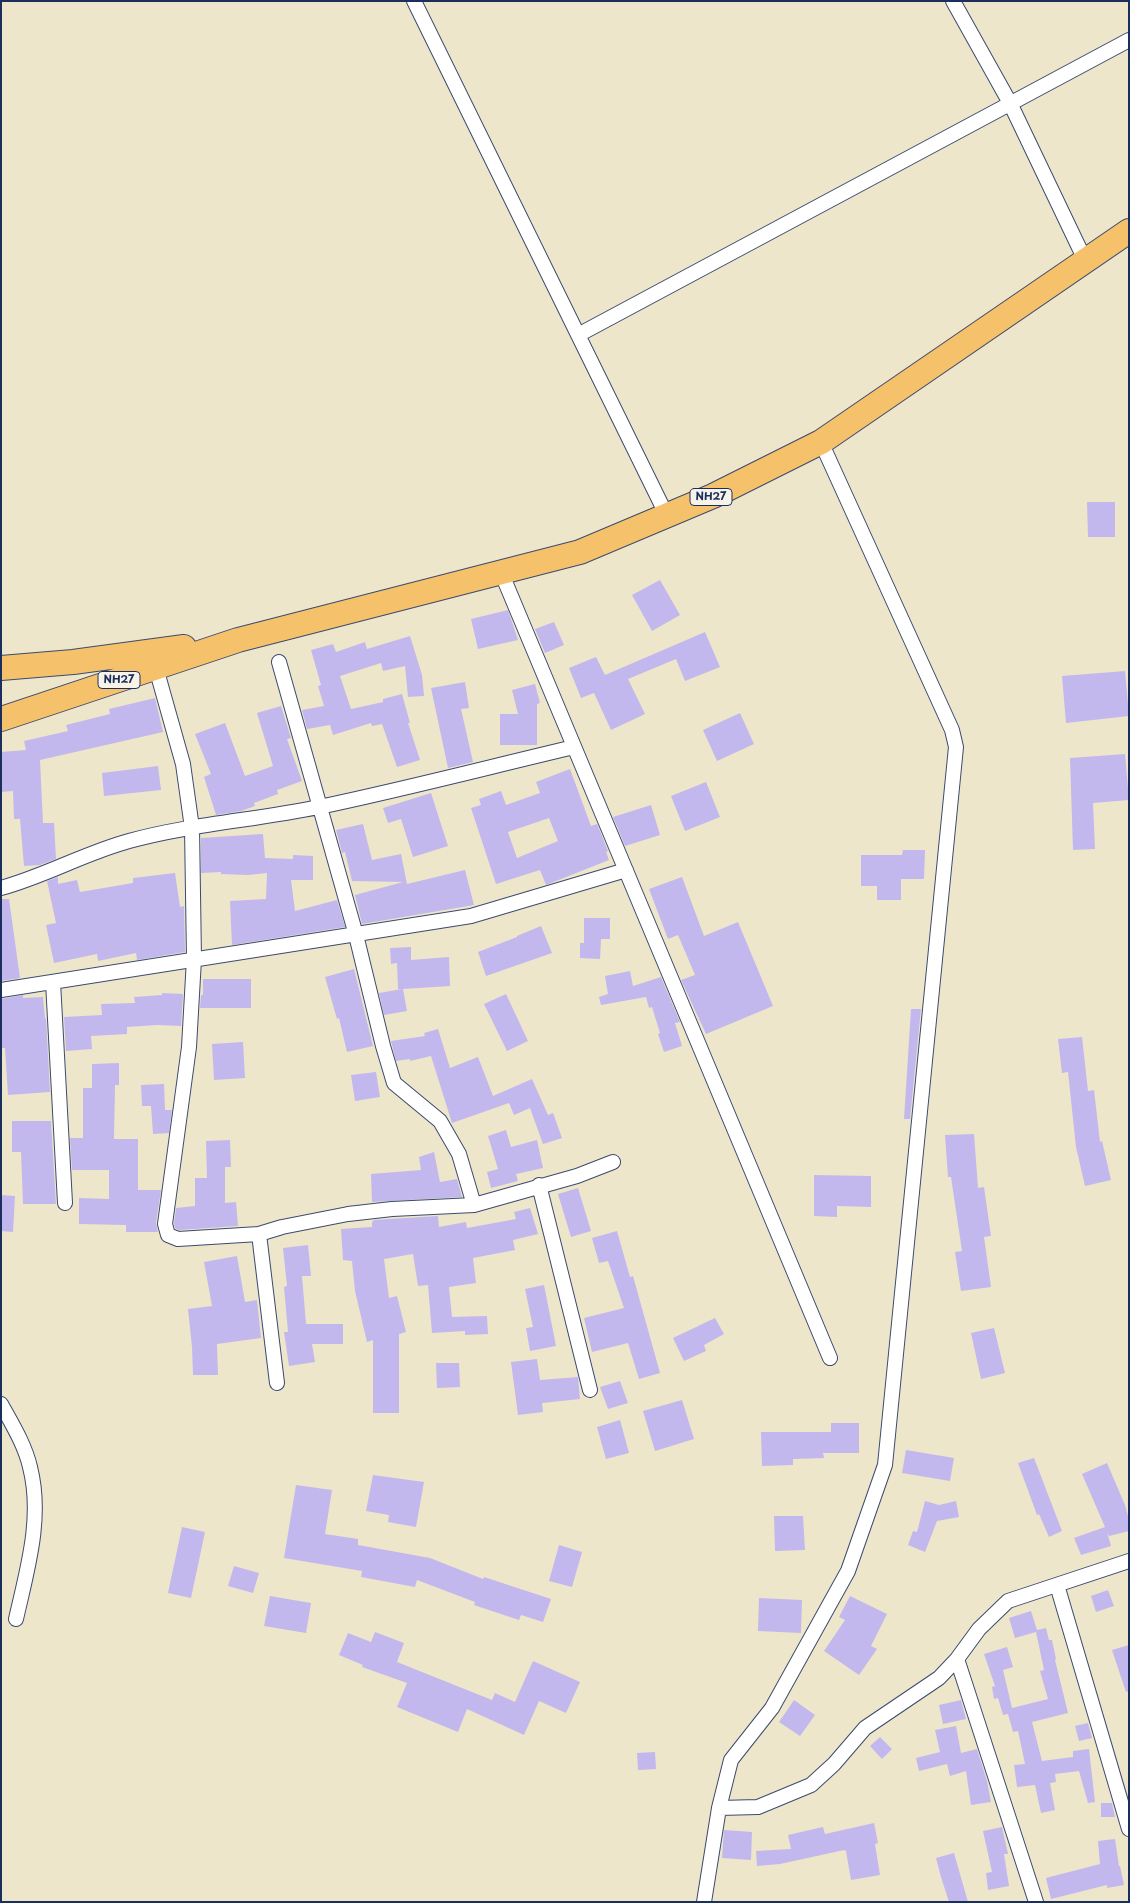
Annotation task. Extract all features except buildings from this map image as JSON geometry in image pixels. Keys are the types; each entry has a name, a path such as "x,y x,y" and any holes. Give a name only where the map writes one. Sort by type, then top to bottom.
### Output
{"highway":[{"name":"NH27","path":"1,720 238,640 580,552 714,496 821,442 1129,231"},
{"name":"NH27","path":"1,668 73,662 238,640"}],"street":[{"path":"414,1 667,516"},
{"path":"953,1 1010,104 1085,260"},
{"path":"578,335 1129,40"},
{"path":"704,1902 719,1808 731,1760 772,1708 848,1571 885,1465 956,747 952,730 821,442"},
{"path":"501,572 830,1358"},
{"path":"279,662 318,807 356,935 394,1083 440,1121 459,1154 474,1205"},
{"path":"156,668 183,764 192,828 194,959 189,1048 165,1224 168,1235 178,1239 259,1234 282,1227 348,1214 402,1208 474,1205 539,1185 577,1176 613,1162"},
{"path":"1,888 20,883 87,855 128,841 171,831 318,807 574,747"},
{"path":"1,990 471,916 626,870"},
{"path":"53,982 65,1203"},
{"path":"539,1185 590,1390"},
{"path":"259,1234 277,1383"},
{"path":"1,1404 16,1432 30,1467 34,1502 34,1539 16,1619"},
{"path":"719,1808 758,1807 811,1785 834,1764 865,1728 939,1678 979,1629 1008,1601 1129,1561"},
{"path":"1057,1585 1129,1829"},
{"path":"956,1659 1036,1902"}]}
